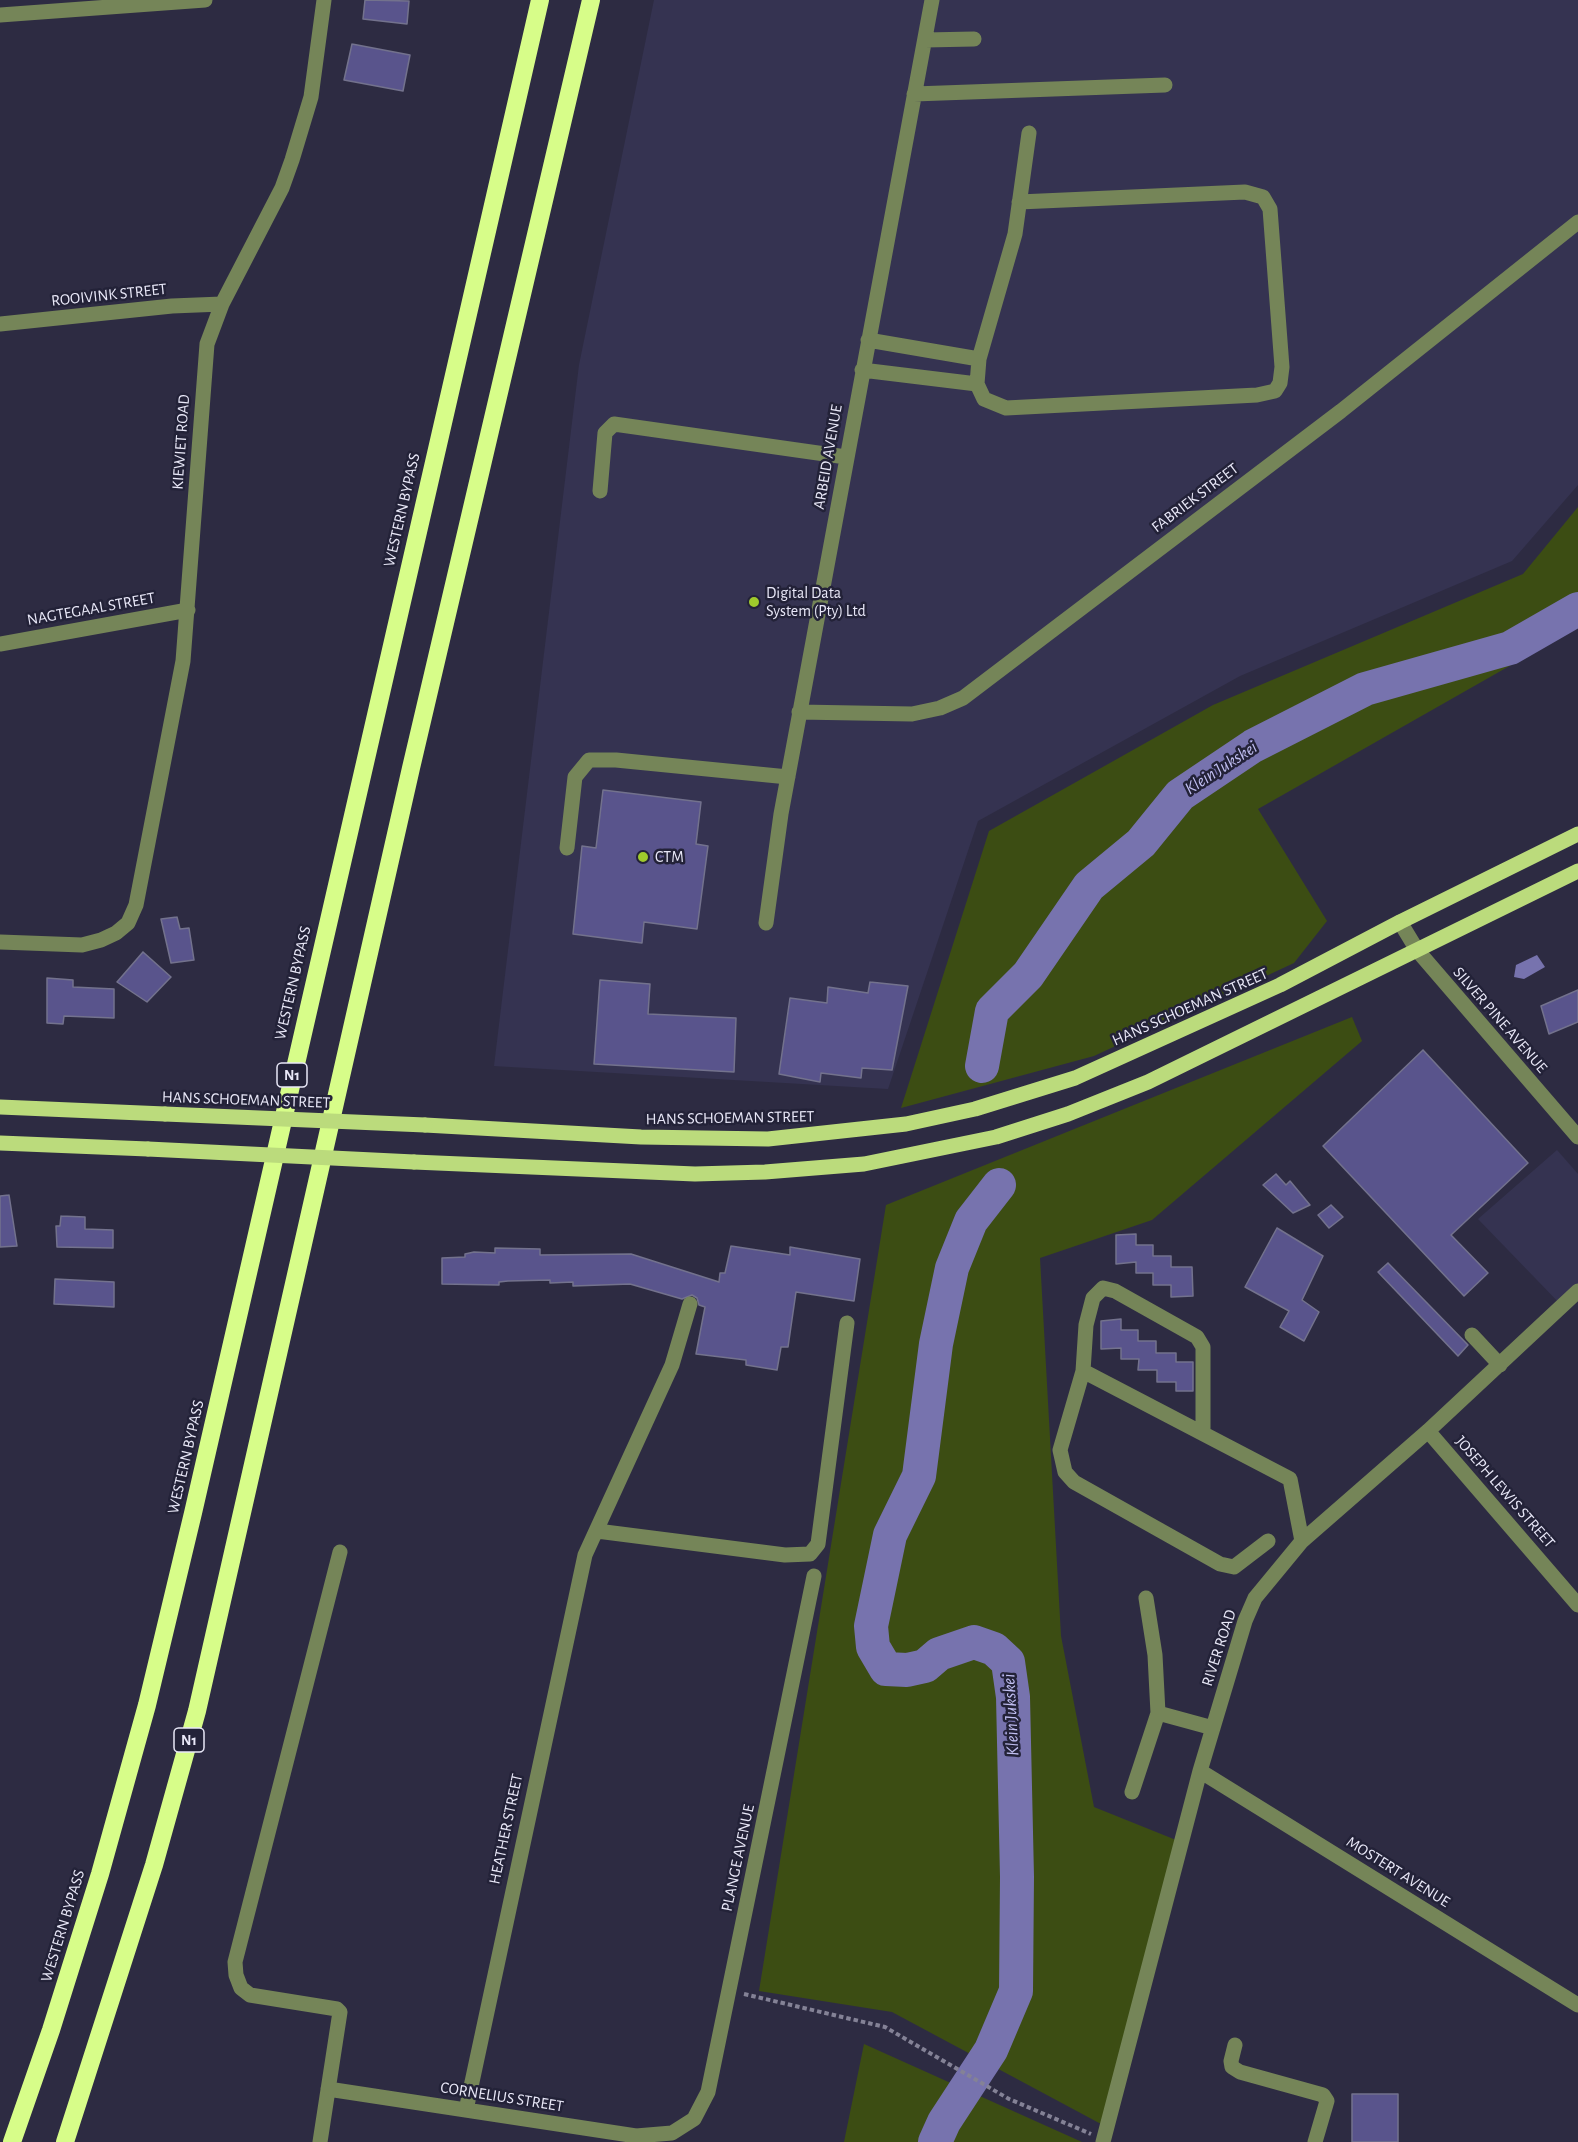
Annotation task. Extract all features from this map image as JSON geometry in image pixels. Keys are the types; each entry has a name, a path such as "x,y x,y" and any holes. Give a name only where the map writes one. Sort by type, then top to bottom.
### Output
{"highway":[{"name":"WESTERN BYPASS","path":"12,2142 51,2030 100,1874 147,1705 540,0"},
{"name":"N1","path":"65,2142 154,1865 197,1711 411,768 591,0"}],"main road":[{"name":"HANS SCHOEMAN STREET","path":"0,1107 425,1125 641,1137 768,1139 906,1124 975,1109 1044,1089 1104,1065 1280,986 1400,922 1578,834"},
{"path":"0,1143 695,1174 815,1169 915,1155 1029,1127 1148,1082 1578,871"}],"street":[{"path":"0,15 205,0"},
{"name":"KIEWIET ROAD","path":"0,942 82,945 101,940 116,933 128,923 136,905 183,661 207,344 222,304 282,188 296,149 311,97 324,0"},
{"name":"ARBEID AVENUE","path":"766,923 788,777 932,0"},
{"path":"925,40 974,39"},
{"path":"914,94 1165,85"},
{"path":"1020,202 1245,192 1263,197 1270,209 1281,383 1275,391 1257,394 1006,408 984,399 977,384 979,359 1015,234 1029,133"},
{"name":"FABRIEK STREET","path":"800,712 912,714 940,708 963,698 1341,411 1578,222"},
{"name":"ROOIVINK STREET","path":"0,324 172,306 222,304"},
{"path":"868,340 979,359"},
{"path":"862,370 977,384"},
{"path":"600,491 604,433 614,424 846,457"},
{"name":"NAGTEGAAL STREET","path":"0,644 188,610"},
{"path":"567,848 575,777 589,760 616,760 788,777"},
{"name":"SILVER PINE AVENUE","path":"1400,922 1417,950 1578,1137"},
{"path":"1203,1433 1203,1347 1197,1337 1115,1291 1102,1288 1093,1298 1086,1325 1083,1371 1060,1450 1065,1472 1074,1482 1220,1564 1234,1567 1268,1541"},
{"name":"RIVER ROAD","path":"1107,2141 1200,1771 1245,1622 1255,1598 1302,1541 1428,1431 1578,1291"},
{"name":"HEATHER STREET","path":"466,2110 585,1556 636,1439 672,1365 690,1304"},
{"path":"597,1531 785,1556 810,1554 818,1544 848,1323"},
{"path":"1472,1335 1500,1365"},
{"path":"1083,1371 1290,1479 1302,1541"},
{"name":"JOSEPH LEWIS STREET","path":"1428,1431 1578,1605"},
{"path":"320,2142 340,2012 337,2009 250,1995 241,1988 236,1975 235,1962 340,1552"},
{"name":"PLANGE AVENUE","path":"672,2133 694,2119 705,2100 814,1576"},
{"path":"1132,1792 1158,1713 1155,1655 1146,1598"},
{"path":"1158,1713 1213,1728"},
{"name":"MOSTERT AVENUE","path":"1200,1771 1578,2005"},
{"path":"1235,2045 1231,2061 1233,2067 1240,2072 1323,2095 1327,2101 1315,2142"},
{"name":"CORNELIUS STREET","path":"328,2089 636,2136 672,2133"}],"path":[{"path":"729,1991 885,2027 1009,2099 1107,2141"}],"shaded area":[{"path":"654,0 1578,0 1578,485 1512,561 1240,676 978,821 888,1089 494,1066 579,365"},
{"path":"1537,955 1545,967 1524,979 1514,977 1516,965"},
{"path":"1557,1150 1578,1174 1578,1296 1565,1309 1478,1219"}],"green space":[{"path":"1578,507 1578,627 1258,809 1327,921 1294,963 1094,1056 901,1108 989,831 1213,705 1523,574"},
{"path":"1352,1017 1362,1041 1152,1220 1040,1258 1061,1636 1094,1807 1176,1840 1101,2124 892,2012 759,1991 886,1205"},
{"path":"864,2044 1082,2142 844,2142"}],"building":[{"path":"365,0 409,1 407,24 363,19"},
{"path":"352,44 410,55 403,91 344,80"},
{"name":"CTM","path":"603,790 701,802 696,844 708,846 697,929 644,922 642,943 573,934 582,846 596,848"},
{"path":"177,917 180,929 189,928 194,960 171,963 161,919"},
{"path":"143,952 171,977 147,1002 117,982"},
{"path":"47,978 73,980 73,987 114,989 114,1018 64,1016 63,1024 47,1023"},
{"path":"600,980 650,984 648,1014 736,1018 734,1072 594,1064"},
{"path":"870,982 908,986 892,1070 862,1068 861,1078 821,1073 820,1082 779,1074 790,998 827,1003 828,987 868,993"},
{"path":"1578,990 1578,1022 1549,1034 1541,1006"},
{"path":"1423,1050 1528,1163 1451,1235 1488,1273 1464,1296 1323,1146"},
{"path":"1276,1174 1286,1185 1290,1181 1310,1205 1293,1213 1263,1185"},
{"path":"9,1195 17,1246 0,1247 0,1196"},
{"path":"1331,1205 1343,1217 1329,1228 1318,1215"},
{"path":"61,1216 85,1217 85,1229 113,1230 113,1248 57,1247 56,1226 60,1226"},
{"path":"1277,1228 1323,1256 1302,1300 1319,1312 1304,1341 1280,1327 1289,1311 1245,1287"},
{"path":"1136,1234 1136,1245 1153,1245 1153,1256 1171,1256 1171,1267 1192,1267 1193,1296 1171,1297 1171,1285 1153,1285 1153,1273 1136,1273 1136,1262 1116,1264 1116,1235"},
{"path":"731,1246 790,1255 790,1247 860,1259 854,1301 796,1292 788,1347 781,1347 777,1370 746,1365 746,1360 696,1354 705,1307 699,1305 697,1298 692,1295 682,1299 630,1284 573,1286 573,1282 550,1283 550,1280 508,1281 499,1282 499,1285 442,1284 442,1258 465,1257 465,1254 474,1252 495,1253 495,1248 540,1249 540,1255 631,1254 719,1282 720,1273 725,1273"},
{"path":"1388,1263 1468,1345 1458,1356 1378,1272"},
{"path":"55,1279 114,1282 114,1307 54,1304"},
{"path":"1121,1319 1121,1330 1138,1330 1138,1341 1156,1341 1156,1353 1176,1353 1176,1362 1193,1362 1193,1391 1176,1391 1176,1382 1157,1382 1157,1370 1138,1370 1139,1359 1121,1359 1121,1348 1101,1349 1101,1321"},
{"path":"1352,2094 1398,2094 1398,2142 1352,2142"}],"waterway":[{"name":"Klein Jukskei","path":"982,1066 992,1011 1028,975 1089,886 1141,843 1180,795 1253,746 1365,689 1510,648 1578,609"},
{"name":"Klein Jukskei","path":"935,2142 944,2122 991,2050 1016,1991 1017,1877 1013,1697 1008,1662 994,1649 974,1642 939,1654 925,1666 907,1670 886,1669 873,1647 871,1626 890,1535 919,1476 936,1344 952,1268 971,1221 999,1185"}],"place":[{"name":"Digital Data System (Pty) Ltd","path":"754,602"},
{"name":"CTM","path":"643,857"}]}
